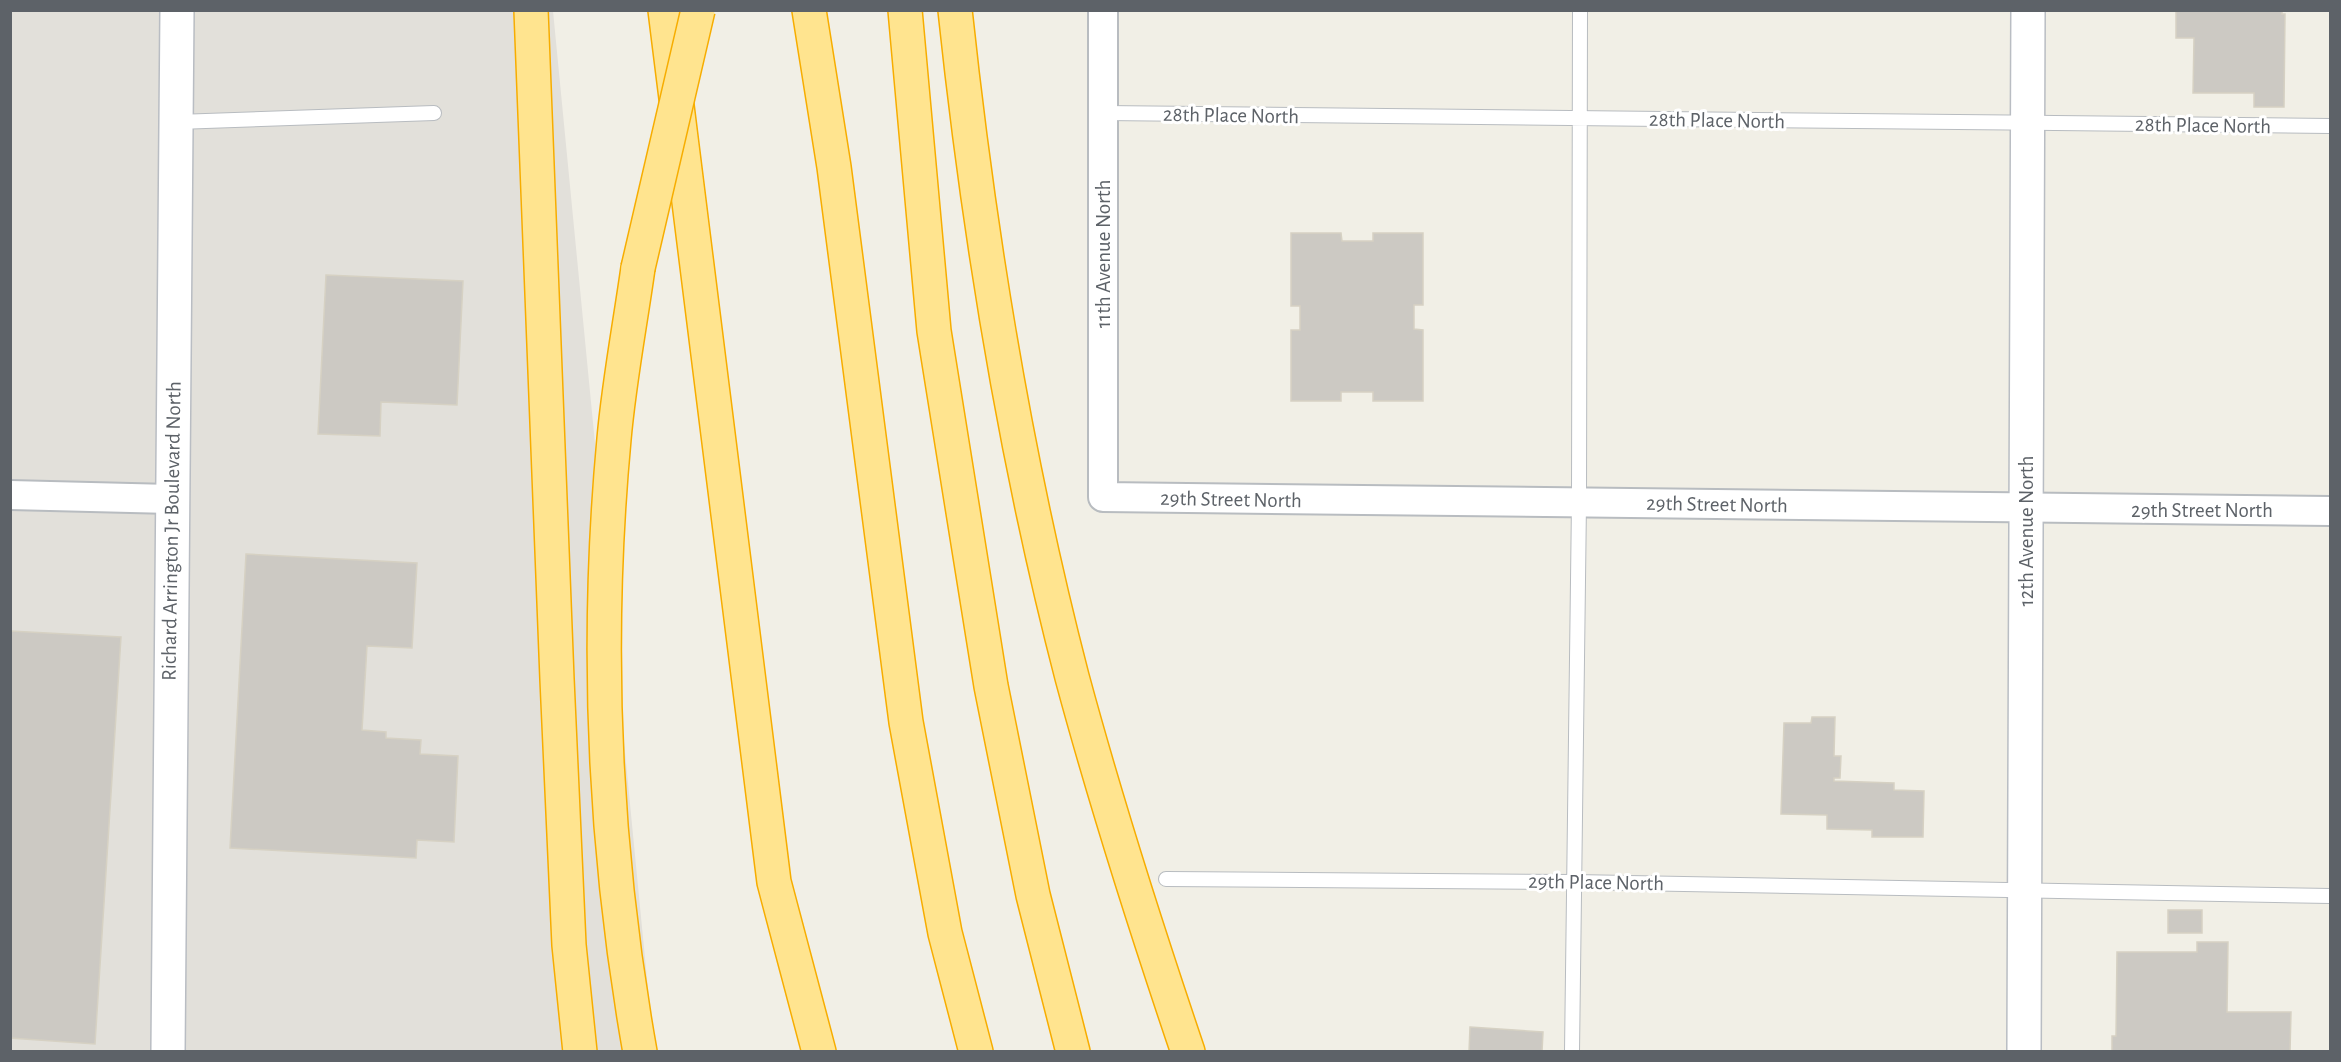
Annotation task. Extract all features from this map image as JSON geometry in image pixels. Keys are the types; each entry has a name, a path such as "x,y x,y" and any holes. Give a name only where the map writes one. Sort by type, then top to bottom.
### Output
{"highway":[{"path":"531,10 569,945 580,1052"},
{"path":"665,10 774,882 819,1052"},
{"path":"640,1052 620,934 612,850 605,639 607,547 614,438 638,268 698,10"},
{"path":"809,10 834,168 906,722 945,933 976,1052"},
{"path":"905,10 921,161 934,331 991,686 1033,895 1073,1052"},
{"path":"955,10 970,153 1003,360 1030,500 1072,676 1138,907 1188,1052"}],"street":[{"name":"Richard Arrington Jr Boulevard North","path":"168,1052 177,10"},
{"name":"11th Avenue North","path":"1102,497 1103,10"},
{"name":"12th Avenue North","path":"2024,1052 2028,10"},
{"path":"10,495 171,499"},
{"name":"29th Street North","path":"1102,497 2331,511"}],"lane":[{"path":"1572,1052 1580,10"},
{"path":"177,122 434,112"},
{"name":"28th Place North","path":"1104,113 2331,126"},
{"name":"29th Place North","path":"1166,879 1574,882 2331,896"}],"shaded area":[{"path":"10,11 553,11 654,1051 11,1051"}],"building":[{"path":"2176,10 2282,10 2282,14 2285,14 2284,107 2254,107 2254,93 2193,93 2194,38 2176,38"},
{"path":"1291,233 1341,233 1342,241 1373,241 1373,233 1423,233 1423,305 1414,305 1414,329 1423,330 1423,401 1373,401 1373,392 1341,392 1341,401 1291,401 1291,330 1300,330 1300,306 1291,306"},
{"path":"326,275 463,281 457,405 381,402 380,436 318,434"},
{"path":"246,554 417,563 412,648 367,646 362,730 386,732 386,738 421,740 420,754 458,756 454,842 417,840 416,858 230,848"},
{"path":"10,631 121,637 95,1044 10,1038"},
{"path":"1812,717 1835,717 1834,756 1841,756 1840,778 1834,778 1834,781 1894,783 1894,790 1924,791 1923,837 1872,837 1872,830 1827,829 1827,815 1781,814 1784,723 1811,723"},
{"path":"2168,910 2202,910 2202,933 2168,933"},
{"path":"2197,942 2228,942 2227,1012 2291,1012 2290,1052 2112,1052 2112,1036 2116,1036 2117,952 2197,952"},
{"path":"1470,1027 1543,1032 1542,1052 1469,1052"}]}
